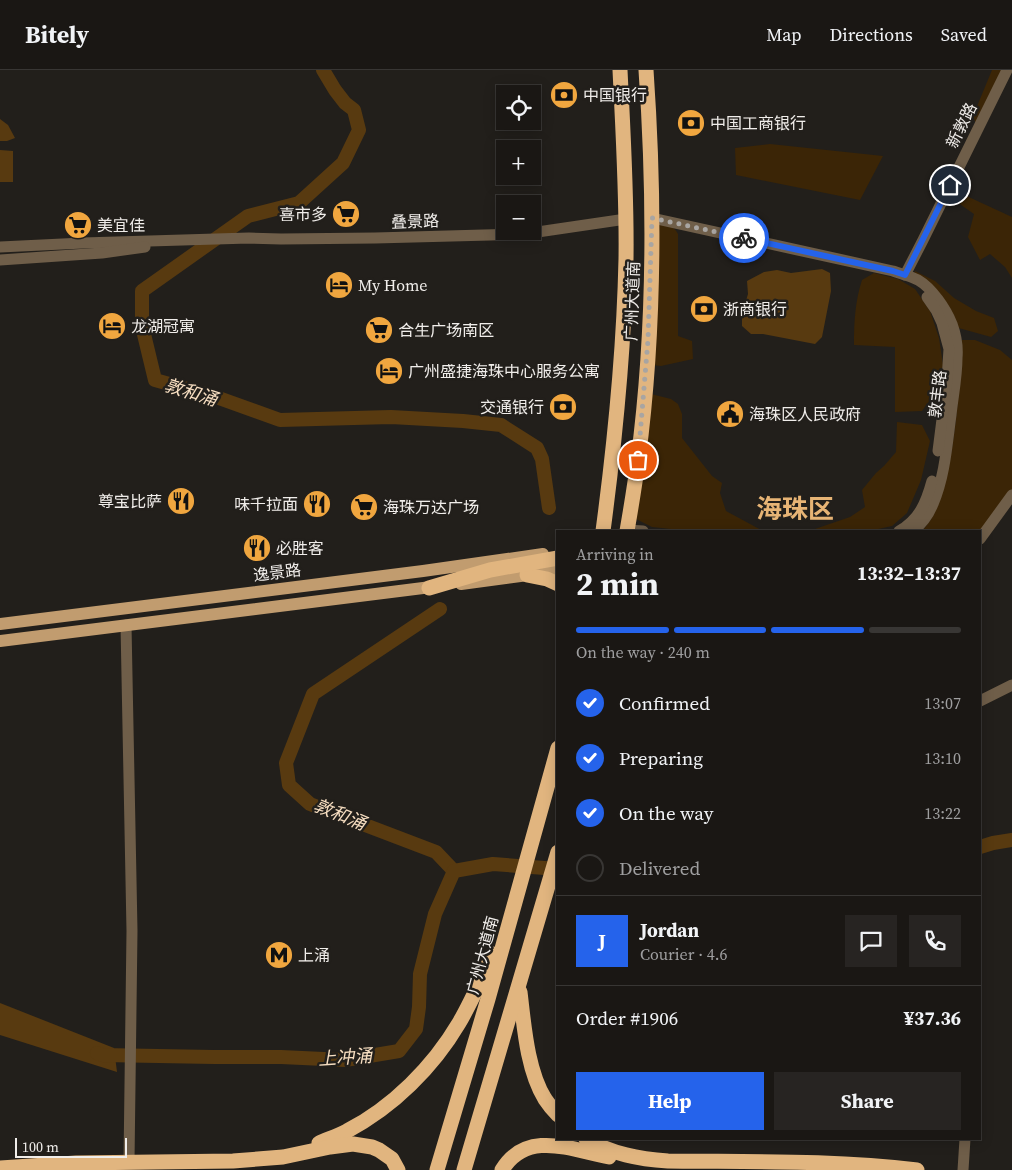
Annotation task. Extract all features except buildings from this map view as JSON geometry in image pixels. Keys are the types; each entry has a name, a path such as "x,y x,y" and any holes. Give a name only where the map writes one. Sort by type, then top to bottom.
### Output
{"highway":[{"name":"广州大道南","path":"603,530 612,457 623,318 626,219 620,70"},
{"name":"广州大道南","path":"624,530 638,460 648,340 652,218 646,70"},
{"path":"612,457 618,466 622,468 631,467 638,460"},
{"path":"607,500 612,519 623,530"},
{"path":"429,588 476,574 525,569 556,559"},
{"path":"525,569 556,583"},
{"name":"广州大道南","path":"437,1170 486,1008 556,755"},
{"path":"464,1170 556,859"},
{"path":"260,1159 298,1151 346,1131 374,1114 408,1086 425,1069 458,1024 470,1004 509,921"},
{"path":"519,985 533,1070 545,1098 556,1112"},
{"path":"475,1170 478,1123"},
{"path":"588,1140 604,1148 631,1157 648,1160 806,1162 917,1170"},
{"path":"0,1168 76,1163 233,1161 284,1157 344,1145 363,1145 372,1147 385,1154 392,1160 398,1170"},
{"path":"502,1170 513,1156 522,1150 541,1145 553,1145 611,1157 668,1161"}],"main road":[{"name":"逸景路","path":"0,624 556,552"},
{"name":"逸景路","path":"0,641 506,578 525,569 556,571"}],"street":[{"name":"新敦路","path":"905,275 1007,70"},
{"name":"敦丰路","path":"652,218 884,269 918,280 934,295 946,310 952,324 958,360 940,484 927,515 914,530"},
{"name":"叠景路","path":"0,247 83,242 524,234 626,219"},
{"name":"叠景路","path":"0,260 102,253 205,240"},
{"name":"敦丰路","path":"901,530 912,523 917,517 932,482 938,455 949,349 942,323 936,310 927,297 905,275"},
{"path":"981,538 1012,495"},
{"path":"110,610 112,627"},
{"path":"126,625 132,931 129,1162"},
{"path":"981,700 1012,685"},
{"path":"963,1170 965,1140"}],"shaded area":[{"path":"992,70 1002,70 976,124 973,116"},
{"path":"0,119 8,125 15,138 0,141"},
{"path":"770,144 883,156 860,200 736,175 735,148"},
{"path":"0,150 13,151 13,182 0,182"},
{"path":"960,193 1012,217 1012,278 1005,267 990,254 980,260 968,237 974,214 954,200"},
{"path":"655,222 671,227 678,234 678,336 692,341 693,359 661,366 651,365"},
{"path":"822,269 830,273 831,291 822,337 815,344 763,334 751,334 742,326 742,314 748,294 747,281 764,272 777,270 791,273"},
{"path":"915,271 935,281 954,298 976,311 994,318 998,331 991,337 955,327 914,275"},
{"path":"874,273 898,279 915,289 930,311 939,338 943,365 934,394 922,411 895,412 895,347 854,345 855,312 862,280"},
{"path":"962,340 975,340 1000,350 1012,360 1012,490 981,530 923,530 929,523 943,492 957,408"},
{"path":"651,394 671,399 678,404 682,414 682,438 712,476 722,483 720,493 726,511 761,530 680,530 652,527 636,519"},
{"path":"897,422 922,425 930,441 921,480 907,513 892,526 874,530 812,530 850,517 865,507 862,490 896,452"},
{"path":"0,1003 114,1048 117,1072 0,1035"}],"waterway":[{"name":"敦和涌","path":"323,70 345,103 354,110 359,130 343,163 299,203 248,216 142,291 142,326 155,380 216,397 280,420 391,417 501,425 537,448 542,459 549,508"},
{"name":"敦和涌","path":"440,609 313,694 286,763 289,785 310,804 436,852 454,871"},
{"name":"上冲涌","path":"981,847 1012,840"},
{"name":"上冲涌","path":"97,1053 102,1055 281,1057 345,1060 399,1051 416,1029 420,974 435,914 454,871 493,864 556,869"}],"way so far":[{"path":"638,460 646,380 652,218 744,238"}],"place":[{"name":"中国银行","path":"564,95"},
{"name":"中国工商银行","path":"691,123"},
{"name":"喜市多","path":"346,214"},
{"name":"美宜佳","path":"78,225"},
{"name":"My Home","path":"339,285"},
{"name":"浙商银行","path":"704,309"},
{"name":"龙湖冠寓","path":"112,326"},
{"name":"合生广场南区","path":"379,330"},
{"name":"广州盛捷海珠中心服务公寓","path":"389,371"},
{"name":"交通银行","path":"563,407"},
{"name":"海珠区人民政府","path":"730,414"},
{"name":"尊宝比萨","path":"181,501"},
{"name":"味千拉面","path":"317,504"},
{"name":"海珠万达广场","path":"364,507"},
{"name":"必胜客","path":"257,548"},
{"name":"上涌","path":"279,955"}],"district":[{"name":"海珠区","path":"795,509"}],"route":[{"path":"744,238 905,275 950,185"}]}
